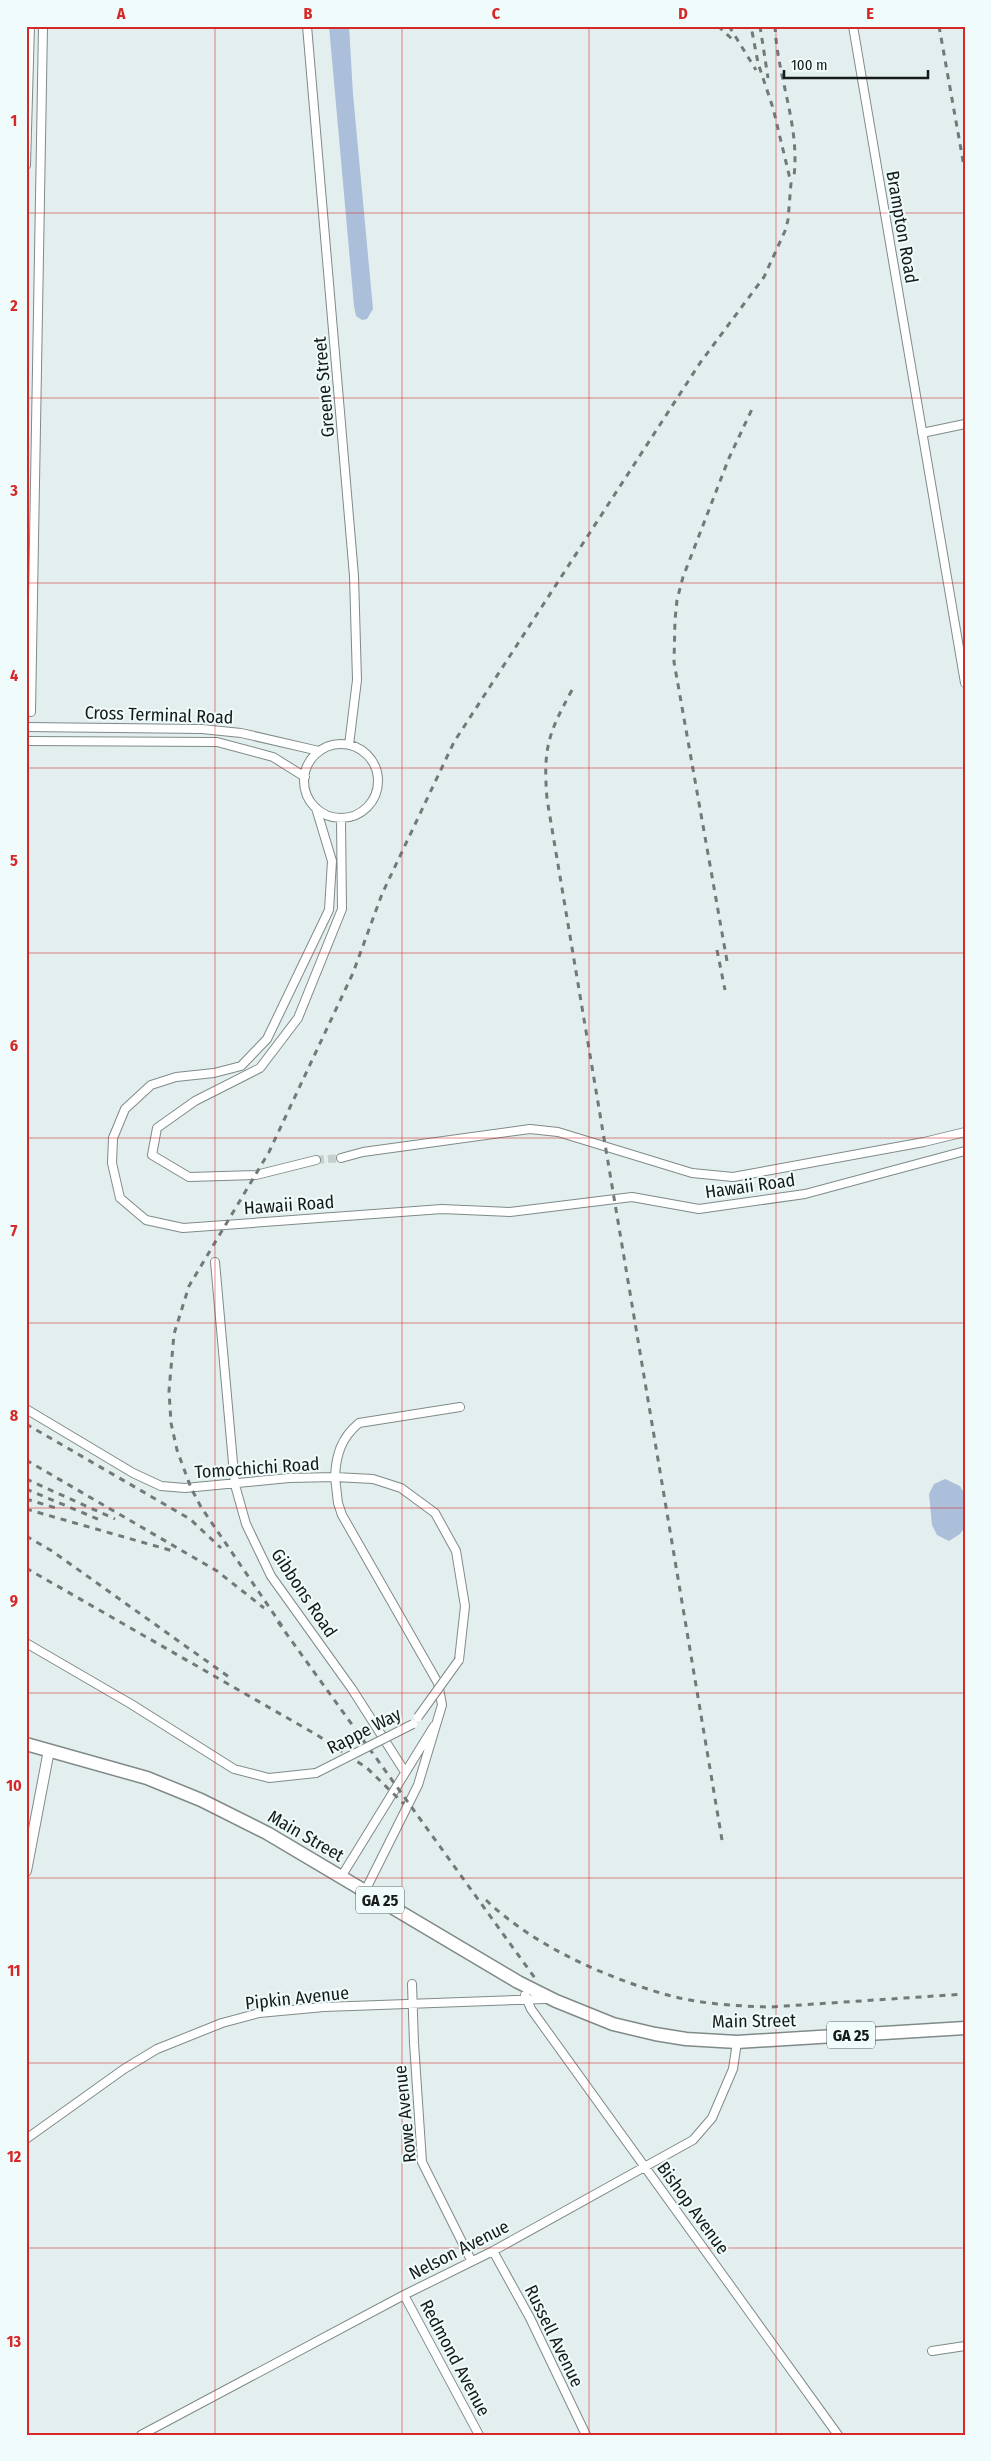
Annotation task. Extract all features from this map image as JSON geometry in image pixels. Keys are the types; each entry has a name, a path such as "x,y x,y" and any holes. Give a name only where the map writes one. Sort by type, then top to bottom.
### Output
{"main road":[{"name":"Main Street","path":"26,1744 147,1778 201,1800 267,1833 518,1982 584,2013 634,2030 686,2039 737,2042 965,2028"}],"street":[{"path":"26,165 30,26"},
{"path":"31,712 43,26"},
{"name":"Greene Street","path":"307,26 354,576 357,680 350,744"},
{"name":"Brampton Road","path":"853,26 965,683"},
{"path":"922,432 965,424"},
{"name":"Cross Terminal Road","path":"26,727 202,729 241,733 319,751"},
{"name":"Cross Terminal Road","path":"26,741 217,742 273,757 305,777"},
{"path":"339,744 350,744 361,749 370,757 376,767 379,779 377,791 368,807 353,817 330,817 316,808 306,794 305,777 311,760 319,751 339,744"},
{"name":"Hawaii Road","path":"316,808 332,861 329,910 267,1039 241,1066 214,1073 176,1077 151,1085 125,1109 113,1138 112,1163 120,1198 146,1220 183,1228 442,1209 510,1212 632,1197 699,1209 805,1194 965,1151"},
{"name":"Hawaii Road","path":"316,1160 256,1175 189,1177 152,1155 157,1128 195,1101 260,1068 298,1018 342,909 340,818"},
{"name":"Hawaii Road","path":"341,1158 363,1152 530,1129 558,1132 692,1173 732,1177 924,1142 965,1132"},
{"name":"Gibbons Road","path":"215,1262 235,1485 246,1524 271,1576 352,1689 405,1772"},
{"path":"335,1478 336,1461 341,1444 347,1433 359,1423 460,1407"},
{"name":"Tomochichi Road","path":"26,1410 133,1474 155,1484 185,1488 235,1485 288,1478 335,1478 338,1503 342,1515 438,1683 442,1705 440,1716"},
{"name":"Rappe Way","path":"26,1643 131,1704 234,1769 269,1778 316,1772 413,1724 459,1660 465,1606 456,1551 435,1513 401,1488 373,1480 335,1478"},
{"path":"341,1877 440,1716"},
{"path":"365,1891 418,1785 440,1716"},
{"path":"26,1871 49,1750"},
{"path":"518,1982 526,1998"},
{"name":"Rowe Avenue","path":"412,1984 422,2162 472,2260"},
{"name":"Main Street","path":"526,1998 551,1999"},
{"name":"Pipkin Avenue","path":"26,2139 124,2068 158,2049 222,2024 259,2014 288,2010 526,1998"},
{"name":"Bishop Avenue","path":"526,1998 531,2009 838,2435"},
{"name":"Nelson Avenue","path":"140,2435 404,2295 472,2260 494,2251 693,2140 712,2118 733,2069 737,2042"},
{"name":"Russell Avenue","path":"494,2251 530,2318 586,2435"},
{"name":"Redmond Avenue","path":"404,2295 479,2435"},
{"path":"932,2351 965,2346"}],"water":[{"path":"329,26 349,26 353,94 373,309 367,319 362,320 356,316 354,306"},
{"path":"945,1479 960,1486 965,1495 965,1527 960,1534 949,1541 937,1535 932,1525 929,1494 934,1484"}],"tunnel":[{"path":"316,1160 341,1158"}],"railway":[{"path":"718,26 732,39"},
{"path":"729,26 756,70"},
{"path":"282,1626 201,1507 191,1488 177,1450 171,1423 169,1391 174,1334 189,1286 269,1152 353,973 382,894 454,742 700,363 764,277 785,231 788,220 791,183 773,108 758,63 751,26"},
{"path":"760,26 768,78"},
{"path":"775,26 794,138 794,176"},
{"path":"939,26 965,172"},
{"path":"727,961 674,662 675,620 677,600 683,577 729,458 753,407"},
{"path":"572,690 557,718 549,742 546,767 547,799 723,1846"},
{"path":"717,950 725,990"},
{"path":"26,1424 190,1519 221,1548"},
{"path":"26,1460 217,1571 264,1608"},
{"path":"26,1479 115,1519"},
{"path":"26,1489 100,1520"},
{"path":"26,1499 56,1508"},
{"path":"26,1509 173,1551"},
{"path":"26,1536 52,1551 229,1677"},
{"path":"26,1568 317,1735 367,1768 404,1804"},
{"path":"278,1622 537,1981"},
{"path":"486,1900 525,1931 569,1957 640,1987 690,2000 770,2007 965,1994"}]}
